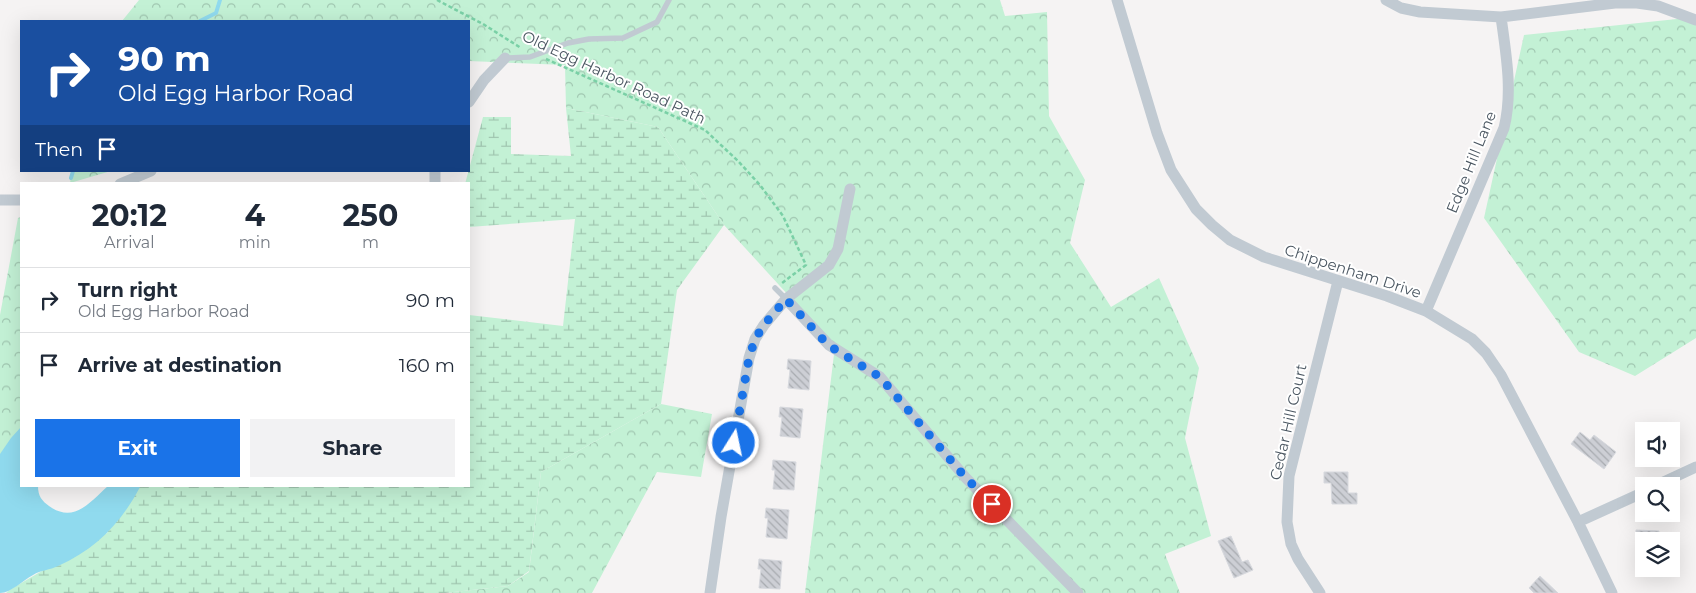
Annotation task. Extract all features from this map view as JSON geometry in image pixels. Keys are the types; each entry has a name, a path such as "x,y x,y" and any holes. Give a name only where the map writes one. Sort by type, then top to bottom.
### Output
{"street":[{"name":"Chippenham Drive","path":"1117,0 1157,133 1171,170 1196,209 1230,240 1264,257 1387,296 1426,311 1472,339 1486,353 1501,375 1578,522 1612,593"},
{"path":"1386,0 1400,8 1420,12 1501,17 1615,3 1629,3 1658,6 1696,20"},
{"name":"Edge Hill Lane","path":"1426,311 1506,120 1508,112 1508,73 1501,17"},
{"path":"470,101 484,80 505,58"},
{"path":"125,182 149,172"},
{"path":"710,593 721,516 749,358 755,339 786,299 829,265 838,249 850,189"},
{"path":"0,200 20,200"},
{"name":"Cedar Hill Court","path":"1320,593 1298,559 1291,544 1287,522 1289,476 1338,281"},
{"path":"786,299 828,345 880,377 965,477 1078,593"},
{"path":"1675,477 1696,467"},
{"path":"1578,522 1635,496"}],"lane":[{"path":"505,58 536,55 568,43 589,39 623,38 657,22 669,0"},
{"path":"775,288 786,299"}],"path":[{"name":"Old Egg Harbor Road Path","path":"437,0 483,24 520,48 705,130 738,160 760,185 783,216 806,265 775,288"}],"green space":[{"path":"139,0 1000,0 1005,16 1047,12 1049,116 1085,180 1070,243 1111,307 1159,278 1199,368 1185,438 1211,536 1165,554 1180,593 805,593 835,346 724,225 658,127 566,108 565,65 470,61 470,20 123,20"},
{"path":"1696,17 1696,338 1635,376 1579,352 1484,218 1524,35"},
{"path":"566,108 658,127 724,225 677,290 661,404 541,472 529,571 508,586 445,593 6,593 107,533 130,487 470,487 470,315 563,326 575,219 470,227 470,182 466,182 468,172 470,172 470,165 483,117 511,117 511,154 571,156"},
{"path":"72,172 108,172 73,182 70,182"},
{"path":"20,217 20,430 0,455 0,315 18,218"},
{"path":"661,404 712,414 701,477 657,472 592,593 445,593 508,586 529,572 541,472"}],"water":[{"path":"20,428 20,487 38,487 42,500 58,511 66,513 81,509 107,487 140,487 125,512 96,543 72,559 36,573 13,589 0,593 0,454"}],"building":[{"path":"788,359 811,361 809,390 788,388 790,370 787,369"},
{"path":"780,407 803,409 800,438 780,436 782,417 779,417"},
{"path":"1580,432 1590,440 1594,435 1616,452 1604,469 1571,444"},
{"path":"773,460 796,462 794,490 773,489 775,470 772,470"},
{"path":"1324,472 1348,472 1348,493 1357,493 1357,504 1332,504 1331,483 1324,483"},
{"path":"766,508 789,510 787,539 766,537 768,518 765,518"},
{"path":"1636,530 1659,531 1659,532 1636,532"},
{"path":"1231,536 1242,562 1248,560 1253,570 1234,578 1218,541"},
{"path":"759,559 782,561 780,589 759,588 761,569 758,569"},
{"path":"1540,576 1558,593 1534,593 1529,588"}],"waterway":[{"path":"202,20 216,13 220,0"},
{"path":"71,178 73,172"}],"route":[{"path":"734,443 749,358 755,339 786,299 828,345 880,377 965,477 992,504"}]}
